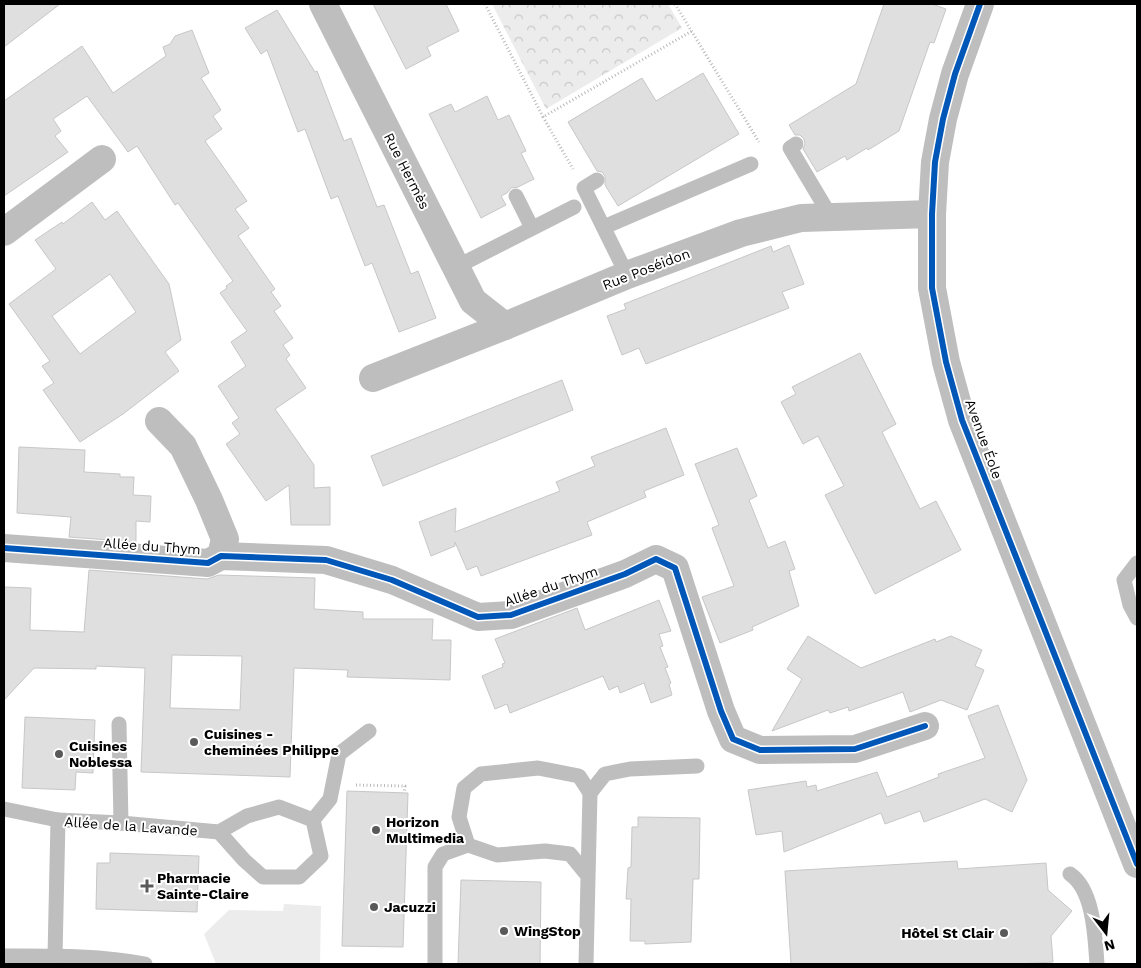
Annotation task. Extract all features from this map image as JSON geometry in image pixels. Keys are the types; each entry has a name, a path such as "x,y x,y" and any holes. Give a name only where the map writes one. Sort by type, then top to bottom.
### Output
{"street":[{"name":"Rue Hermès","path":"323,4 473,301 505,326"},
{"name":"Avenue Éole","path":"980,4 943,119 935,162 932,214 932,288 946,362 962,420 1137,864"},
{"path":"4,232 102,159"},
{"name":"Rue Poséidon","path":"373,378 627,276 741,233 801,218 932,214"},
{"path":"159,421 183,446 209,500 225,539 221,556"},
{"name":"Allée du Thym","path":"4,548 208,563 221,556 326,560 392,580 478,617 511,616 625,574 656,559 675,568 721,711 733,738 760,750 855,749 925,726"}],"lane":[{"path":"796,144 790,148 831,217"},
{"path":"604,228 751,164"},
{"path":"597,180 584,188 627,276"},
{"path":"516,196 532,228"},
{"path":"456,267 574,206"},
{"path":"1137,563 1124,580 1130,605 1137,618"},
{"path":"120,724 121,823"},
{"path":"313,820 330,799 338,754 369,731"},
{"path":"590,793 605,774 630,769 697,766"},
{"path":"468,844 459,817 464,788 481,774 538,768 579,776 590,793 586,964"},
{"path":"279,807 313,820 321,856 299,877 263,877 244,860 219,832 248,816 279,807"},
{"path":"4,809 58,820"},
{"name":"Allée de la Lavande","path":"55,956 58,820 121,823 219,832"},
{"path":"435,964 435,867 443,854 468,844 497,855 545,850 570,854 588,876"},
{"path":"1070,874 1079,880 1089,904 1095,938 1096,964"},
{"path":"4,956 55,956 145,964"}],"path":[{"path":"485,4 543,117 584,188"},
{"path":"676,4 760,144"},
{"path":"543,117 692,30"},
{"path":"333,784 405,786 404,793"}],"green space":[{"path":"492,4 668,4 682,28 546,109"},
{"path":"284,904 321,906 320,964 216,964 204,934 229,910 283,911"}],"building":[{"path":"4,4 60,4 4,47"},
{"path":"373,4 446,4 459,31 427,47 431,56 406,69"},
{"path":"884,4 932,4 946,9 934,43 930,42 899,131 868,150 867,148 847,160 845,156 817,172 803,149 804,139 800,135 795,135 789,125 856,84"},
{"path":"277,10 315,72 317,71 344,141 351,138 377,207 384,205 411,274 418,271 436,318 399,332 372,263 365,266 338,196 331,199 305,129 298,132 267,50 261,54 245,28"},
{"path":"192,30 209,73 201,78 221,110 213,116 222,129 205,141 247,201 235,209 249,228 238,236 275,289 271,292 281,306 274,311 293,338 283,345 290,355 286,359 306,388 275,409 314,465 314,488 330,487 330,525 291,525 289,485 266,501 226,444 240,434 232,423 239,418 218,386 246,366 231,342 247,331 220,293 233,281 178,203 175,205 137,146 128,152 87,96 53,119 61,131 55,136 68,152 4,196 4,101 82,46 113,93 166,56 163,47 170,44 175,36"},
{"path":"703,73 739,134 618,206 605,185 605,176 602,172 597,171 568,122 642,78 656,101"},
{"path":"487,96 498,120 509,115 526,151 521,153 534,179 518,187 511,188 501,196 506,205 481,218 429,114 451,104 455,112"},
{"path":"92,202 105,220 117,211 169,284 181,340 165,352 179,371 123,414 80,442 43,390 54,383 42,366 50,361 9,304 56,269 35,240 62,222 63,224","holes":["110,274 136,312 80,354 52,316"]},
{"path":"789,245 804,284 782,292 789,308 646,364 639,348 622,355 607,316 626,309 624,304 771,246 773,252"},
{"path":"860,353 896,424 882,432 920,509 936,501 961,550 875,594 825,495 844,486 818,436 803,444 781,402 796,394 792,387"},
{"path":"562,380 573,410 383,486 371,456"},
{"path":"666,428 684,475 644,491 646,497 587,522 592,535 481,576 477,566 467,570 455,542 455,546 431,556 419,522 456,508 455,532 560,491 556,482 595,466 591,457"},
{"path":"19,447 85,450 84,472 120,474 120,477 134,477 133,495 151,496 150,522 136,521 136,542 69,537 71,517 17,513"},
{"path":"737,448 757,496 749,500 768,548 785,541 795,569 789,571 799,606 752,627 753,630 720,643 702,597 734,586 712,528 719,525 695,464"},
{"path":"89,570 207,579 219,575 315,578 314,609 363,612 363,619 433,619 432,640 451,640 450,680 347,677 348,670 294,668 290,777 141,772 145,668 96,666 96,669 34,668 4,700 4,587 31,588 30,630 84,632","holes":["172,655 242,656 240,710 170,708"]},
{"path":"659,600 671,631 659,634 663,646 660,647 668,667 665,668 671,683 669,684 672,695 651,703 644,683 620,693 618,686 609,690 603,676 510,713 507,704 495,709 482,676 503,667 502,664 505,663 495,639 577,608 585,630"},
{"path":"808,636 861,668 935,639 936,642 951,636 982,650 975,666 984,670 967,710 941,700 910,712 903,692 849,711 848,707 830,713 828,710 772,731 802,679 787,669"},
{"path":"998,705 1027,780 1012,812 985,799 924,822 920,811 885,824 881,813 784,852 782,831 756,835 748,790 806,781 807,787 816,785 817,791 877,772 887,797 939,777 938,774 985,758 968,716"},
{"name":"Cuisines Noblessa","path":"25,717 95,720 93,773 76,772 75,790 22,788"},
{"path":"347,791 408,793 403,947 342,946"},
{"path":"638,817 700,818 699,879 693,879 691,942 645,944 645,941 630,941 631,899 626,899 628,868 631,867 632,827 638,827"},
{"name":"Pharmacie Sainte-Claire","path":"110,853 199,856 197,912 96,909 97,863 110,863"},
{"path":"957,861 958,869 1046,863 1048,890 1072,911 1051,936 1053,962 1018,964 791,964 785,871"},
{"path":"461,880 541,882 540,964 458,964"}],"cycle path":[{"path":"980,4 955,74 943,119 935,162 932,214 932,288 946,362 962,420 1137,864"},
{"path":"4,548 208,563 221,556 326,560 392,580 478,617 511,615 625,574 656,559 675,568 721,711 733,739 760,750 855,749 925,726"}],"place":[{"name":"Cuisines - cheminées Philippe","path":"194,742"},
{"name":"Cuisines Noblessa","path":"59,754"},
{"name":"Horizon Multimedia","path":"376,830"},
{"name":"Pharmacie Sainte-Claire","path":"147,886"},
{"name":"Jacuzzi","path":"374,907"},
{"name":"WingStop","path":"504,931"},
{"name":"Hôtel St Clair","path":"1004,933"}]}
